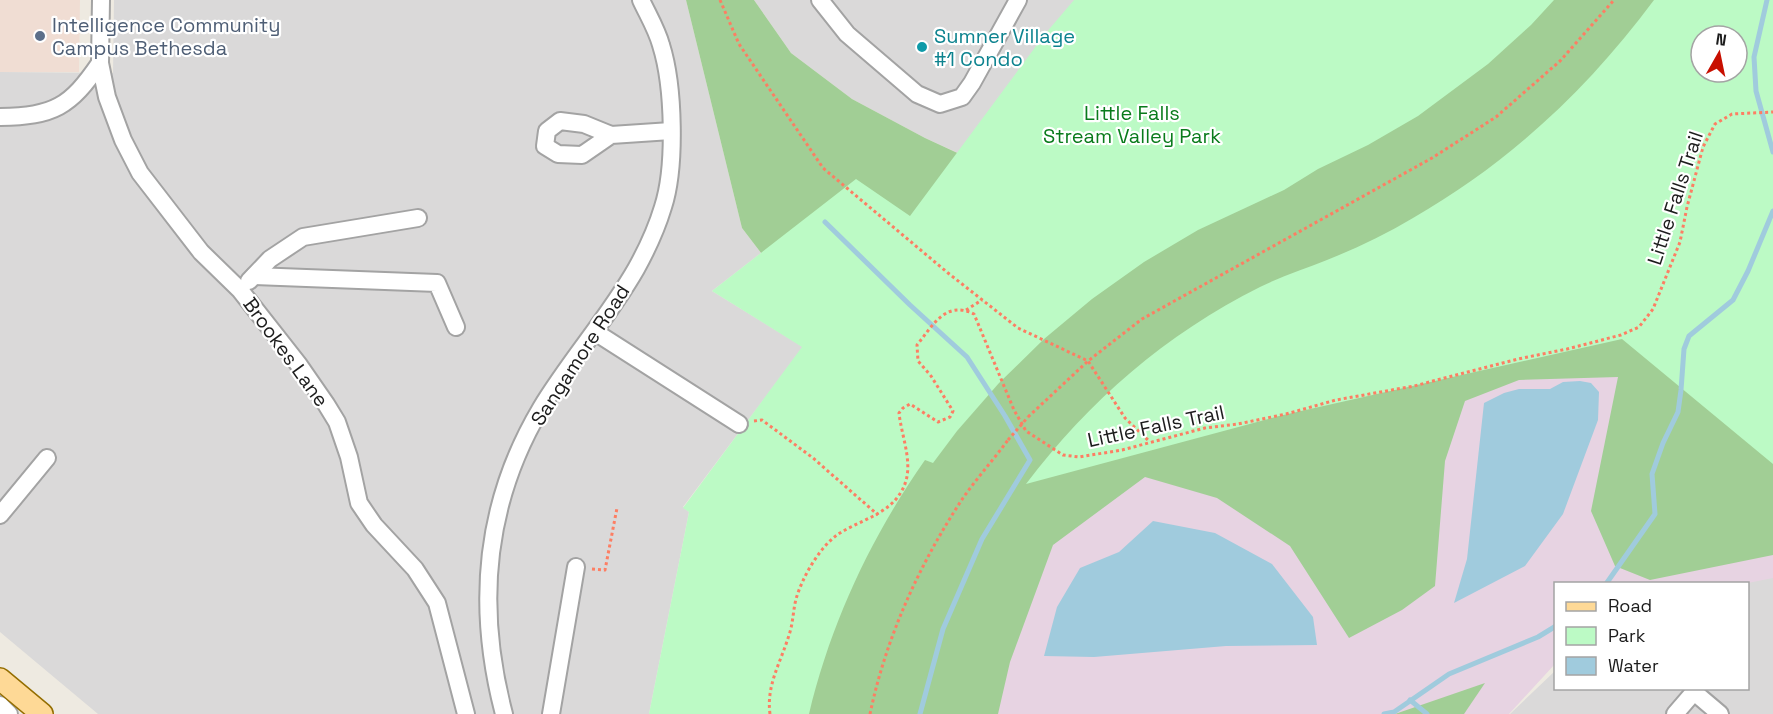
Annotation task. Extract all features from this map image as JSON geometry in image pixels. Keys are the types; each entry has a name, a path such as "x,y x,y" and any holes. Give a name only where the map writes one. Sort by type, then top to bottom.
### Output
{"main road":[{"path":"0,679 42,714"}],"street":[{"name":"Brookes Lane","path":"101,0 100,63 107,97 123,140 140,173 201,252 240,290 299,365 337,422 359,503 374,525 415,568 437,603 466,714"},
{"name":"Sangamore Road","path":"504,714 494,674 487,619 489,563 496,522 510,476 541,408 595,332 636,268 664,206 672,154 670,88 661,45 641,0"},
{"path":"820,0 847,34 917,94 940,104 962,97 1018,0"},
{"path":"0,117 28,117 51,111 70,100 84,86 100,63"},
{"path":"610,135 671,131"},
{"path":"240,290 270,259 303,237 417,218"},
{"path":"254,276 437,283 456,327"},
{"path":"595,332 739,424"},
{"path":"1,511 47,458"},
{"path":"551,714 576,567"},
{"path":"1675,714 1694,692 1720,714"},
{"path":"0,705 9,714"}],"path":[{"path":"720,0 739,44 823,168 1018,328 1088,362 1125,418 1150,442"},
{"path":"870,714 890,641 924,565 964,498 1028,417 1088,362 1142,319 1432,158 1496,117 1560,61 1614,0"},
{"name":"Little Falls Trail","path":"966,310 974,314 997,364 1014,410 1026,431 1062,455 1079,457 1122,450 1205,428 1286,414 1336,400 1414,386 1489,366 1567,349 1621,335 1639,327 1653,309 1680,242 1703,147 1715,124 1732,114 1773,112"},
{"path":"770,714 768,700 777,667 789,635 797,597 811,564 836,536 878,514 901,494 910,469 899,413 910,404 938,422 950,417 953,411 931,376 918,361 917,345 939,319 954,309 966,310 982,300"},
{"path":"739,424 762,420 813,458 878,514"},
{"path":"576,567 605,570 617,508"}],"shaded area":[{"name":"Intelligence Community Campus Bethesda","path":"0,0 80,0 79,72 0,72"},
{"path":"114,0 686,0 742,228 761,253 712,291 803,347 683,507 689,512 649,714 98,714 0,632 0,72 113,73"},
{"path":"754,0 1083,0 991,168 925,138 852,99 791,53"},
{"path":"1622,339 1773,464 1773,578 1749,583 1554,582 1554,665 1509,714 920,714 1017,479"},
{"path":"1773,555 1773,714 1510,714 1554,672 1554,690 1749,690 1749,582 1652,582"}],"green space":[{"path":"686,0 754,0 791,53 852,99 925,138 990,168 1083,0 1773,0 1773,555 1650,580 1615,566 1591,511 1618,377 1519,380 1465,401 1445,461 1435,586 1402,610 1349,638 1290,546 1217,498 1145,477 1053,545 1010,662 998,714 655,714 829,342 742,228"},
{"name":"Little Falls Stream Valley Park","path":"1074,0 1554,0 1531,25 1488,64 1418,116 1368,145 1318,169 1284,190 1198,230 1144,262 1092,299 1044,339 999,383 957,431 933,463 925,460 905,489 855,581 829,646 809,714 649,714 689,512 683,508 802,347 712,291 856,179 910,216 1045,34"},
{"path":"1654,0 1773,0 1773,464 1622,339 1279,416 1026,484 1076,425 1131,372 1161,348 1193,326 1260,287 1371,240 1403,224 1448,196 1482,173 1545,122 1602,64"},
{"path":"1485,683 1464,714 1395,714"}],"water":[{"path":"1563,382 1591,383 1599,392 1598,420 1563,514 1525,566 1454,603 1467,559 1484,403 1504,393 1519,389 1550,389"},
{"path":"1153,521 1215,533 1272,564 1313,617 1317,645 1226,646 1094,657 1044,656 1057,607 1080,568 1119,552"}],"waterway":[{"path":"1767,0 1754,57 1756,91 1773,152"},
{"path":"1607,582 1655,514 1652,474 1663,443 1678,412 1684,349 1689,336 1733,300 1773,211"},
{"path":"825,222 967,357 1030,460 982,539 943,629 920,714"},
{"path":"1384,714 1394,712 1449,674 1538,637 1554,627"},
{"path":"1410,700 1427,714"}],"place":[{"name":"Intelligence Community Campus Bethesda","path":"40,36"},
{"name":"Sumner Village #1 Condo","path":"922,47"}]}
